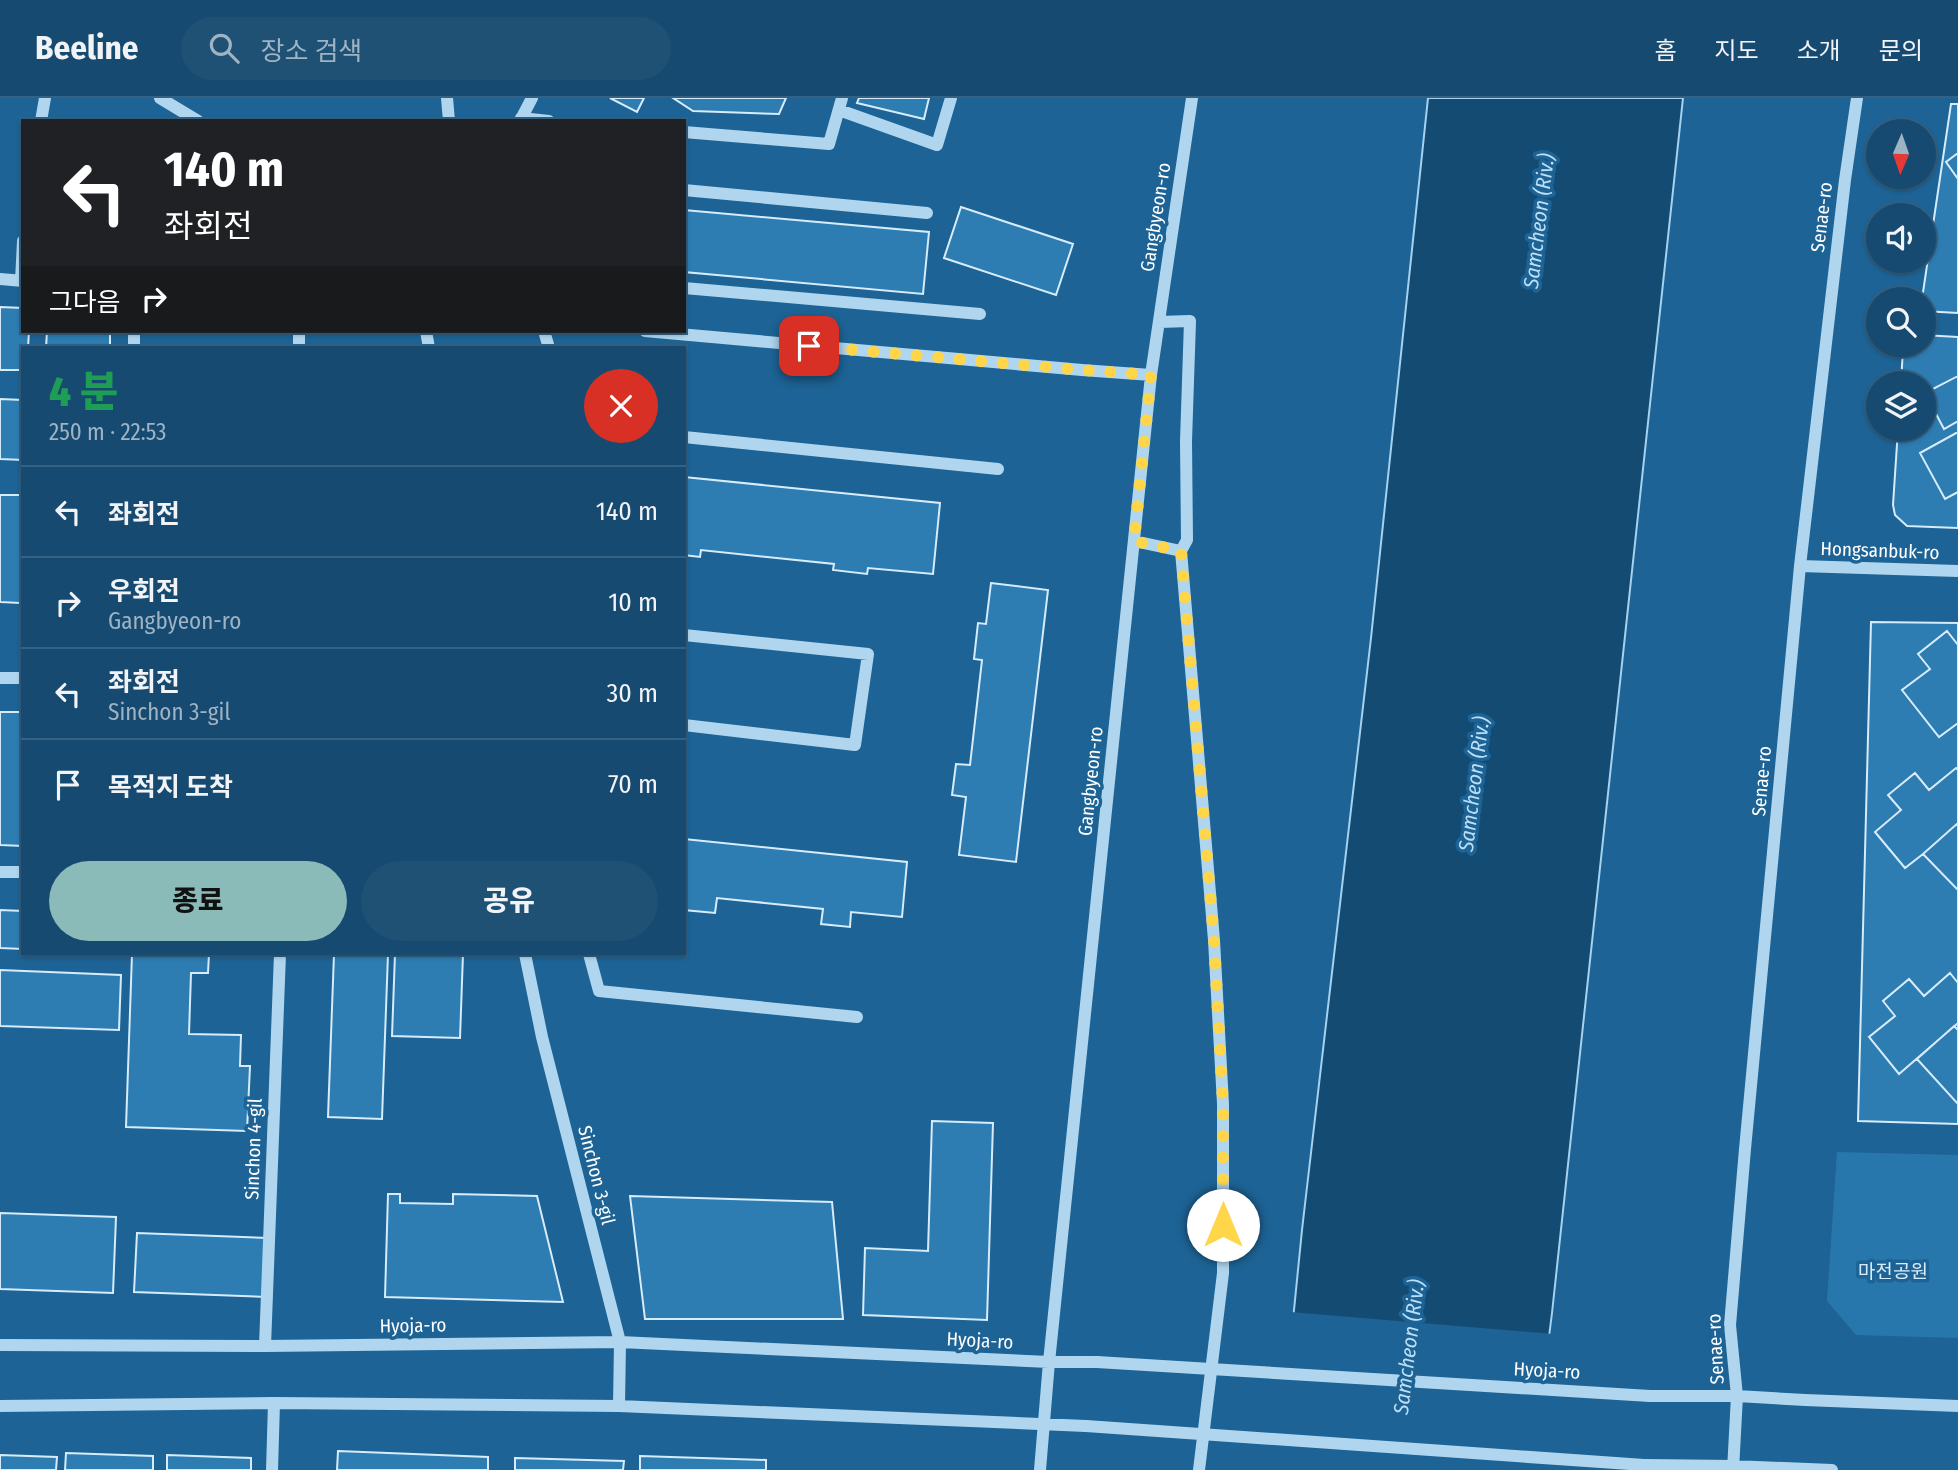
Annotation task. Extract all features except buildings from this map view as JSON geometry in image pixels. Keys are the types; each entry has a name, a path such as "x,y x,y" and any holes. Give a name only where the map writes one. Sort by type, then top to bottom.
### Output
{"street":[{"path":"41,119 45,98"},
{"path":"160,98 195,119"},
{"path":"447,98 449,119"},
{"path":"522,119 532,98"},
{"path":"686,132 829,144 840,104 937,145 951,98"},
{"name":"Gangbyeon-ro","path":"1040,1470 1151,375 1192,98"},
{"name":"Senae-ro","path":"1733,1468 1737,1396 1730,1325 1746,1135 1800,566 1857,98"},
{"path":"686,190 927,212"},
{"path":"0,279 21,281"},
{"path":"686,288 979,314"},
{"path":"1159,323 1190,321 1186,441 1187,540 1181,551 1214,940 1223,1104 1223,1273 1199,1470"},
{"path":"667,333 1151,375"},
{"path":"686,437 998,469"},
{"path":"1134,541 1181,551"},
{"name":"Hongsanbuk-ro","path":"1800,566 1958,572"},
{"path":"686,635 868,654 855,745 686,726"},
{"path":"0,678 21,678"},
{"path":"0,872 21,872"},
{"name":"Sinchon 4-gil","path":"265,1346 281,955"},
{"name":"Sinchon 3-gil","path":"524,955 542,1037 620,1342 619,1406"},
{"path":"589,955 599,991 857,1017"},
{"name":"Hyoja-ro","path":"0,1345 265,1346 620,1342 1097,1362 1650,1396 1737,1396 1958,1406"},
{"path":"272,1470 274,1403"},
{"path":"0,1406 274,1403 619,1406 1087,1426 1644,1465 1832,1470"}],"green space":[{"name":"마전공원","path":"1837,1152 1958,1155 1958,1338 1856,1335 1827,1301"}],"water":[{"name":"Samcheon (Riv.)","path":"1428,98 1683,98 1552,1313 1532,1470 1278,1470 1302,1230 1371,638"}],"pier":[{"path":"1291,1312 1553,1334 1535,1470 1275,1470"}],"route":[{"path":"809,346 1151,375 1134,541 1181,551 1214,940 1223,1104 1223,1225"}]}
